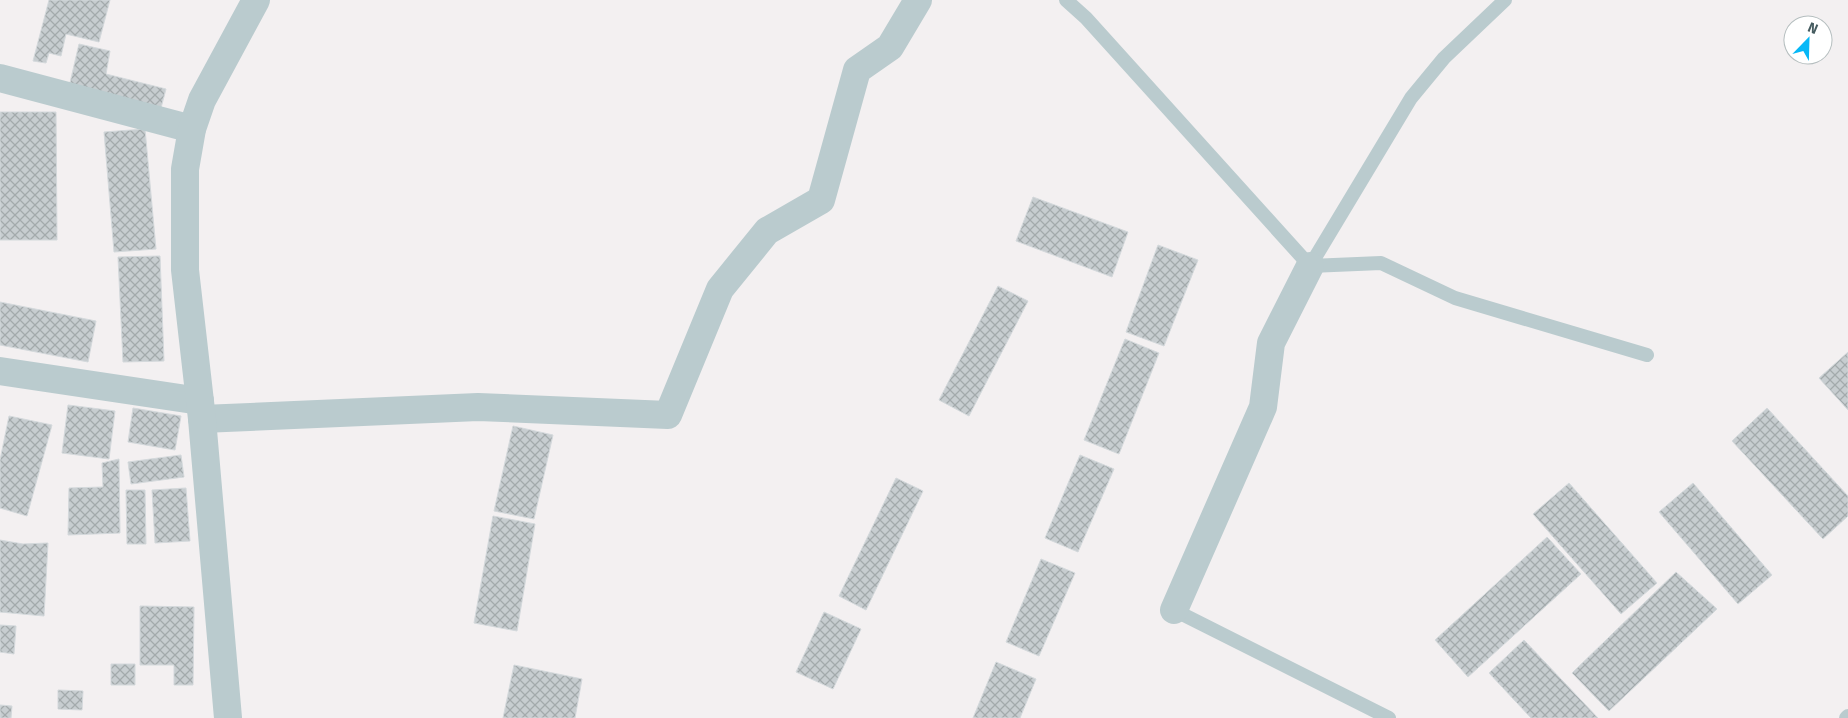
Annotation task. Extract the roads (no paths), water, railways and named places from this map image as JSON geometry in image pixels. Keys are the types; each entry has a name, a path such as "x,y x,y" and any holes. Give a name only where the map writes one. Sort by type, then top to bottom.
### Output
{"street":[{"path":"228,718 201,410 185,270 186,169 192,129 202,100 256,0"},
{"path":"0,371 201,410 478,407 668,416 720,289 767,231 821,200 857,70 890,47 918,0"},
{"path":"0,78 192,129"},
{"path":"1174,610 1264,407 1271,343 1310,266"}],"lane":[{"path":"1066,0 1086,18 1310,266"},
{"path":"1310,266 1411,98 1444,58 1505,0"},
{"path":"1310,266 1381,263 1456,298 1647,355"},
{"path":"1174,610 1389,718"}]}
